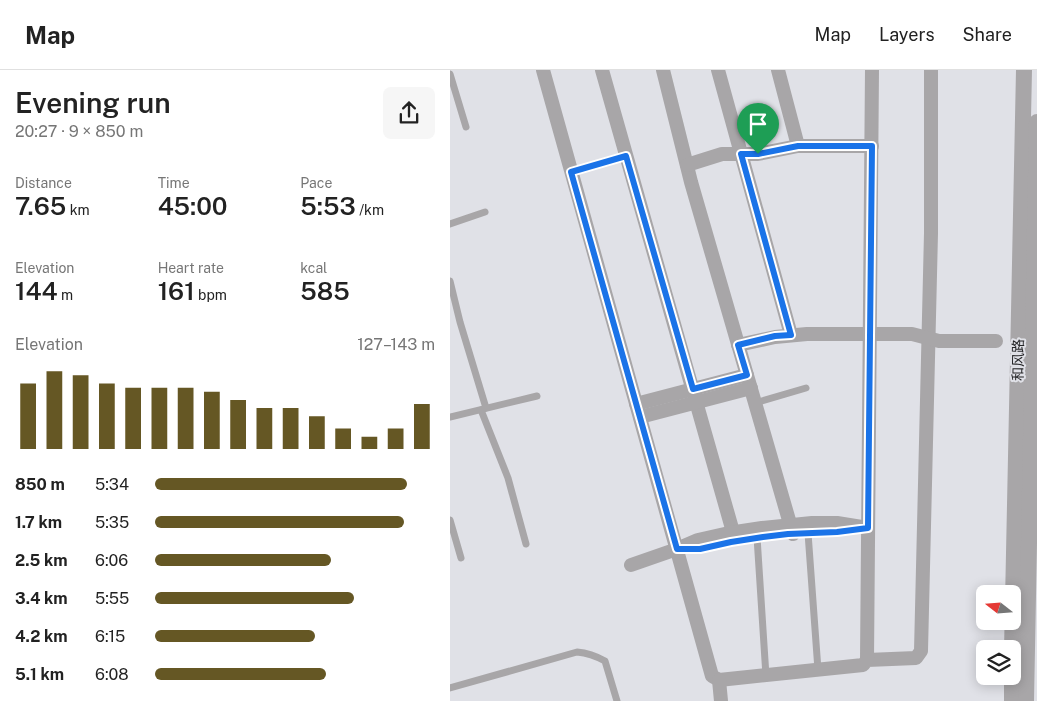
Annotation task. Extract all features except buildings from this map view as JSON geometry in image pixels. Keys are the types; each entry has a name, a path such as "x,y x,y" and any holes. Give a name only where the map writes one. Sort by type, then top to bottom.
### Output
{"street":[{"path":"543,70 712,676 719,680 863,665 867,660 872,70"},
{"path":"602,70 732,532"},
{"path":"663,70 687,165 792,529"},
{"path":"718,70 791,335"},
{"path":"778,70 798,146"},
{"path":"867,660 916,658 921,651 931,233 931,70"},
{"name":"和风路","path":"1012,640 1024,70"},
{"name":"和风路","path":"1026,701 1037,122"},
{"path":"687,165 722,154 758,154 798,146 872,146"},
{"path":"738,345 775,336 807,334 912,334 940,341 996,342"},
{"path":"638,410 749,381"},
{"path":"631,565 698,540 732,532 792,529 837,523 868,528"},
{"path":"677,549 700,549 792,529 808,533 868,528"},
{"path":"719,680 721,701"},
{"path":"1012,685 1012,701"}],"lane":[{"path":"450,74 466,127"},
{"path":"571,172 626,156"},
{"path":"450,224 485,212"},
{"path":"450,281 484,409 508,478 526,544"},
{"path":"755,403 806,388"},
{"path":"450,418 537,396"},
{"path":"450,520 461,558"},
{"path":"808,533 818,670"},
{"path":"757,538 766,676"},
{"path":"450,688 577,652 593,654 605,660 617,701"}],"route":[{"path":"798,146 872,146 868,528 837,532 788,534 731,542 700,549 677,549 571,172 626,156 693,389 747,375 738,345 775,336 791,335 741,154 758,154 798,146"}]}
